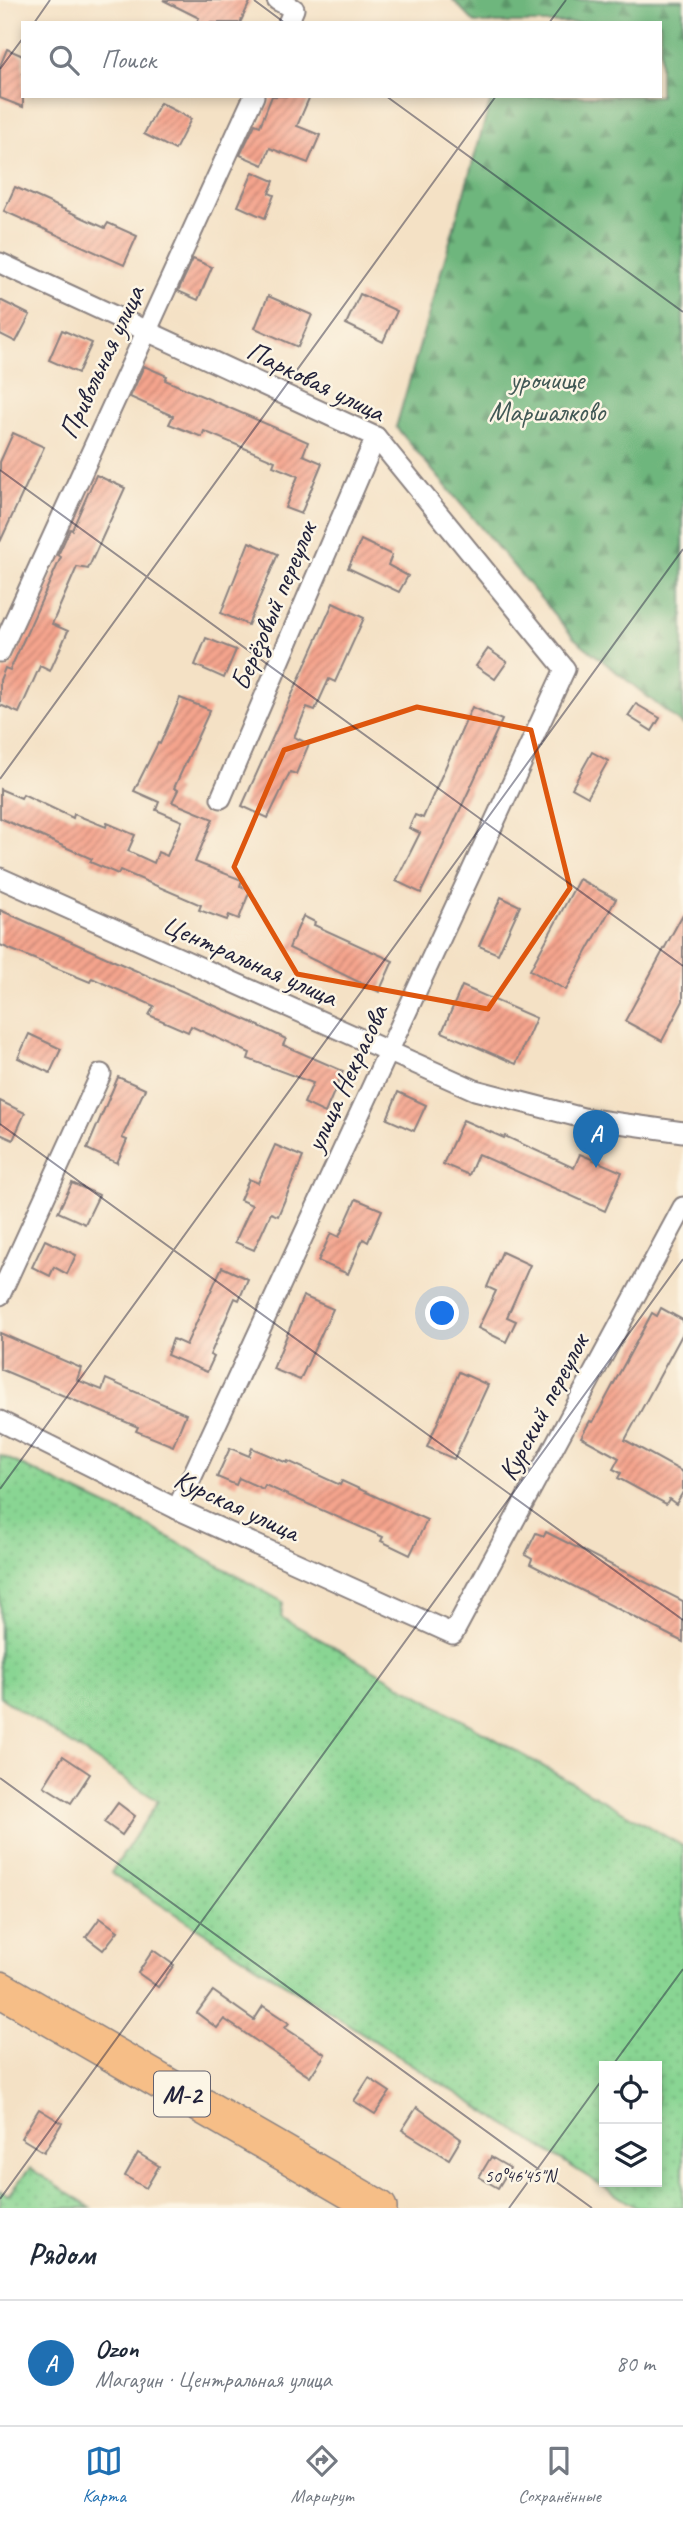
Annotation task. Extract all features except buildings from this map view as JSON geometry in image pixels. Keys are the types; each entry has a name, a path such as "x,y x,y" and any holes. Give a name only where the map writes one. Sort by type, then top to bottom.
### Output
{"highway":[{"name":"М-2","path":"0,1989 379,2208"},
{"name":"М-2","path":"0,2009 344,2208"}],"street":[{"name":"Привольная улица","path":"0,652 253,98"},
{"name":"Парковая улица","path":"0,263 376,437 565,669"},
{"name":"Берёзовый переулок","path":"221,798 376,437"},
{"name":"улица Некрасова","path":"177,1509 565,669"},
{"name":"Центральная улица","path":"0,878 475,1090 583,1118 683,1132"},
{"path":"0,1295 101,1074"},
{"name":"Курский переулок","path":"453,1634 683,1207"},
{"name":"Курская улица","path":"0,1421 177,1509 453,1634"}],"highlighted area":[{"path":"417,707 531,730 570,888 488,1009 297,974 234,867 284,750"}],"green space":[{"name":"урочище Маршалково","path":"453,0 683,0 683,725 574,638 396,427 491,98 662,98 662,21 473,21"},
{"path":"0,1455 145,1524 283,1602 281,1617 683,1846 683,2208 637,2208 604,2187 662,2187 662,2061 599,2061 599,2184 111,1873 158,1801 0,1697"},
{"path":"30,2168 91,2208 0,2208 0,2191 8,2195"}],"place":[{"name":"Ozon","path":"596,1168"}]}
